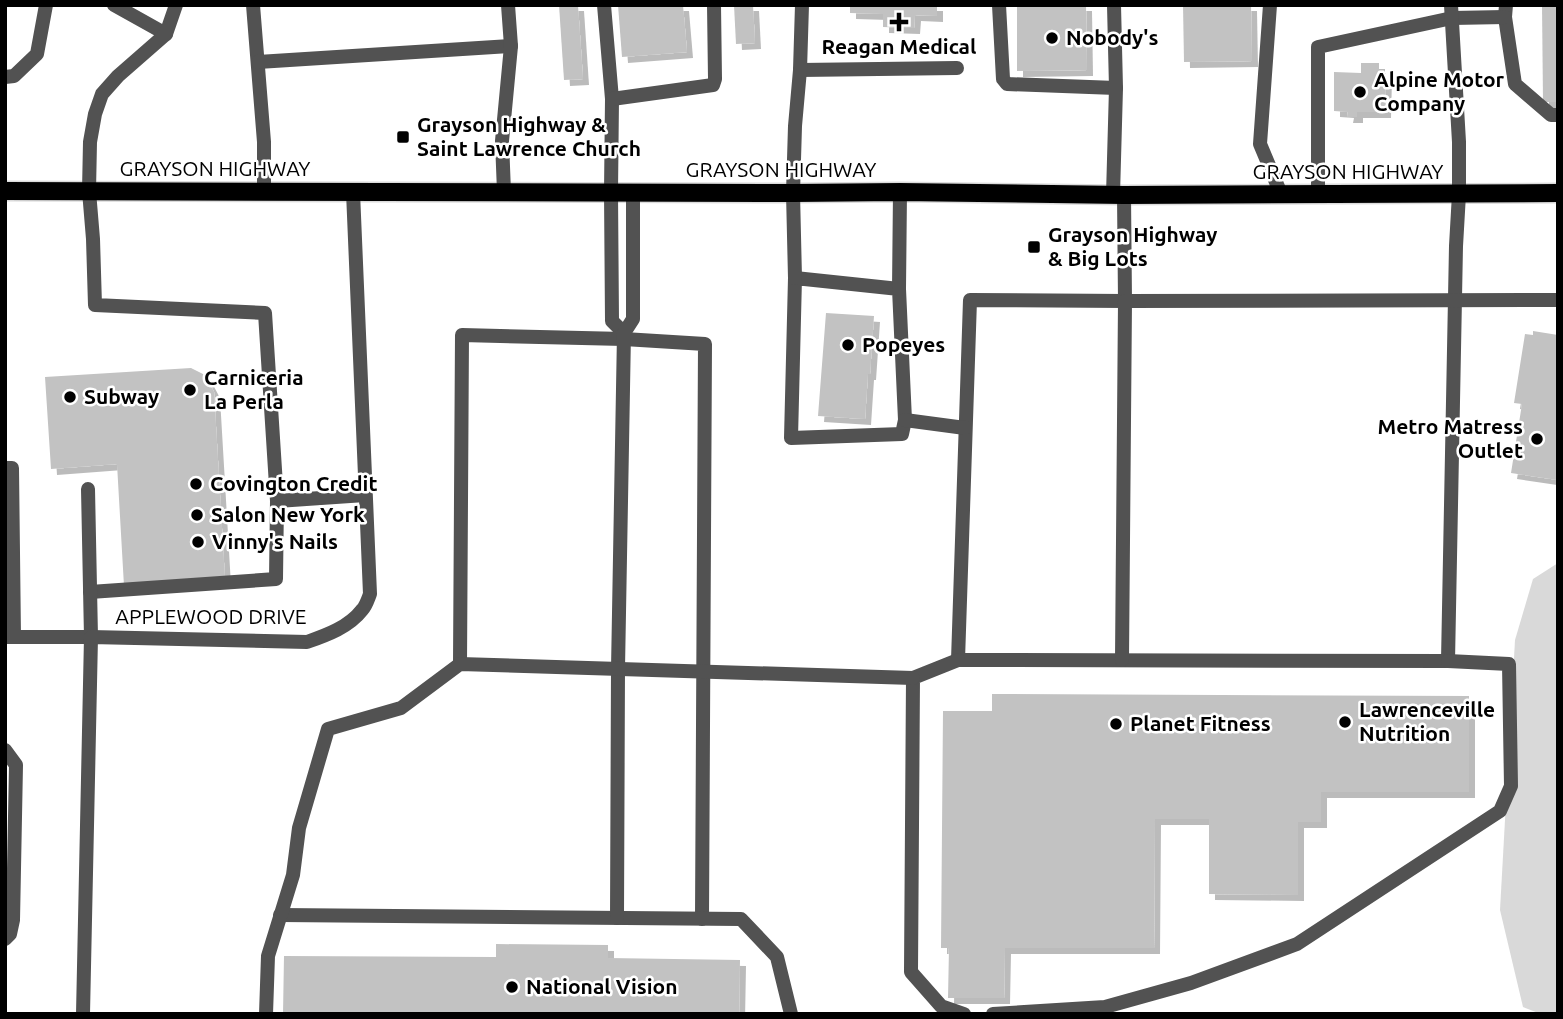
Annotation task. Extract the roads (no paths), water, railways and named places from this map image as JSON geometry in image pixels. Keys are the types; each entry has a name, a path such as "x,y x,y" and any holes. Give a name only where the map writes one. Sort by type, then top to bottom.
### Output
{"main road":[{"name":"GRAYSON HIGHWAY","path":"5,191 900,192 1119,195 1558,193"}],"street":[{"path":"5,77 14,76 37,54 46,5"},
{"path":"114,5 166,34"},
{"path":"90,592 276,579 277,501 265,313 95,305 89,191 90,142 95,114 102,94 118,76 166,34 176,5"},
{"path":"253,5 264,142 264,191"},
{"path":"504,192 502,141 511,46 508,5"},
{"path":"604,5 612,99 612,321 624,336"},
{"path":"612,99 713,85 714,5"},
{"path":"802,5 793,193 795,278 791,438 902,434 905,420 899,289 900,192"},
{"path":"999,5 1003,79 1007,84 1116,88"},
{"path":"1114,5 1125,301 1122,660"},
{"path":"1270,5 1260,144 1280,194"},
{"path":"1318,194 1318,47 1452,12 1506,11 1515,84 1551,115 1558,115"},
{"path":"1448,661 1459,194 1452,12"},
{"path":"258,62 511,46"},
{"path":"800,70 957,68"},
{"name":"APPLEWOOD DRIVE","path":"83,1014 91,637 307,642 332,634 350,621 363,609 370,594 353,192"},
{"path":"617,918 624,336 633,319 633,192"},
{"path":"795,278 899,289"},
{"path":"958,660 970,300 1558,300"},
{"path":"460,664 462,335 624,336 705,344 702,919"},
{"path":"905,420 965,428"},
{"path":"5,468 12,468 9,637 91,637 88,489"},
{"path":"277,501 365,495"},
{"path":"266,1014 268,956 293,875 299,828 328,729 401,708 460,664 913,678 958,660 1448,661 1509,664 1511,786 1500,811 1297,944 1191,983 1105,1007 993,1014"},
{"path":"913,678 911,972 941,1006 964,1014"},
{"path":"5,750 16,765 13,920 10,934 5,939"},
{"path":"281,915 741,919 777,957 791,1014"}],"place":[{"name":"Reagan Medical","path":"899,22"},
{"name":"Nobody's","path":"1052,38"},
{"name":"Alpine Motor Company","path":"1360,92"},
{"name":"Grayson Highway & Saint Lawrence Church","path":"403,137"},
{"name":"Grayson Highway & Big Lots","path":"1034,247"},
{"name":"Popeyes","path":"848,345"},
{"name":"Carniceria La Perla","path":"190,390"},
{"name":"Subway","path":"70,397"},
{"name":"Metro Matress Outlet","path":"1537,439"},
{"name":"Covington Credit","path":"196,484"},
{"name":"Salon New York","path":"197,515"},
{"name":"Vinny's Nails","path":"198,542"},
{"name":"Lawrenceville Nutrition","path":"1345,722"},
{"name":"Planet Fitness","path":"1116,724"},
{"name":"National Vision","path":"512,987"}]}
